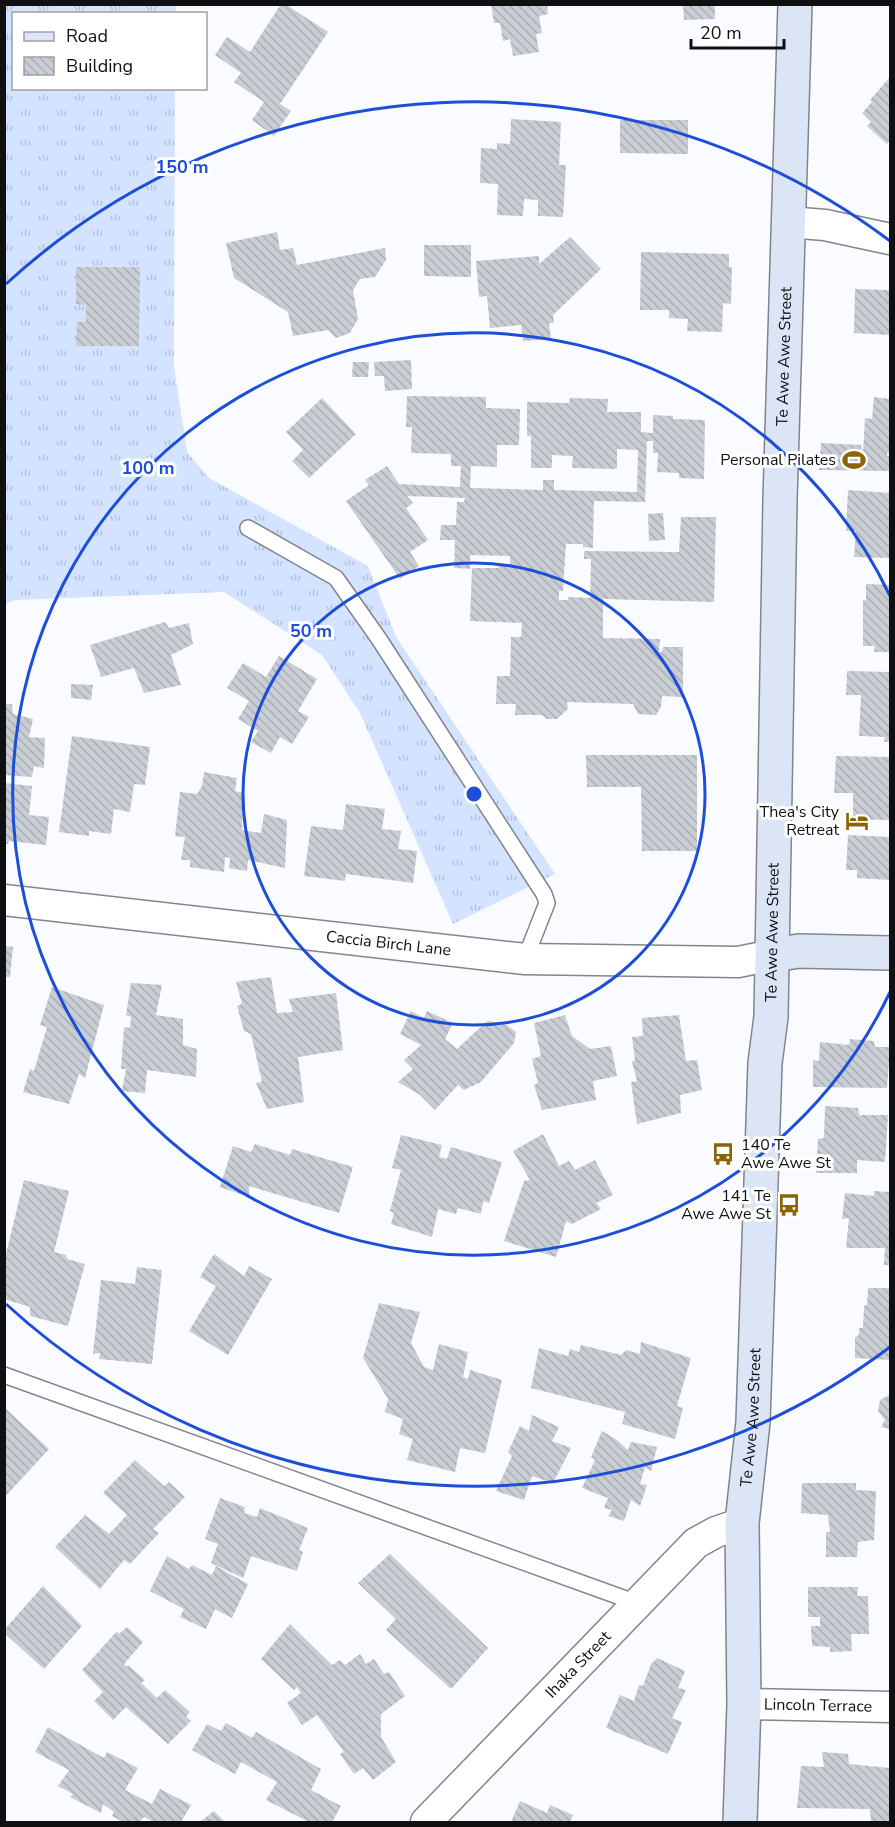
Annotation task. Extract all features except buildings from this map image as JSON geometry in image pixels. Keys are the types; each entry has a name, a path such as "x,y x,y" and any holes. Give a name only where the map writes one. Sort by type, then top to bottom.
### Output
{"main road":[{"name":"Te Awe Awe Street","path":"740,1822 744,1704 742,1523 753,1422 765,1063 771,1017 780,500 795,4"},
{"path":"773,955 799,951 891,953"}],"street":[{"path":"789,222 825,225 891,239"},
{"name":"Caccia Birch Lane","path":"4,900 525,959 738,962 773,955"},
{"name":"Ihaka Street","path":"426,1822 696,1544 716,1532 742,1523"},
{"name":"Lincoln Terrace","path":"744,1704 891,1707"}],"lane":[{"path":"248,528 336,578 379,639 544,894 547,903 525,959"},
{"path":"4,1375 637,1603"}],"green space":[{"path":"4,5 176,5 176,12 12,12 12,90 175,90 174,366 187,452 209,478 368,566 396,637 555,874 453,924 360,713 322,655 224,592 15,600 5,604"}],"place":[{"name":"Personal Pilates","path":"854,460"},
{"name":"Thea's City Retreat","path":"857,821"},
{"name":"140 Te Awe Awe St","path":"723,1154"},
{"name":"141 Te Awe Awe St","path":"789,1205"}]}
